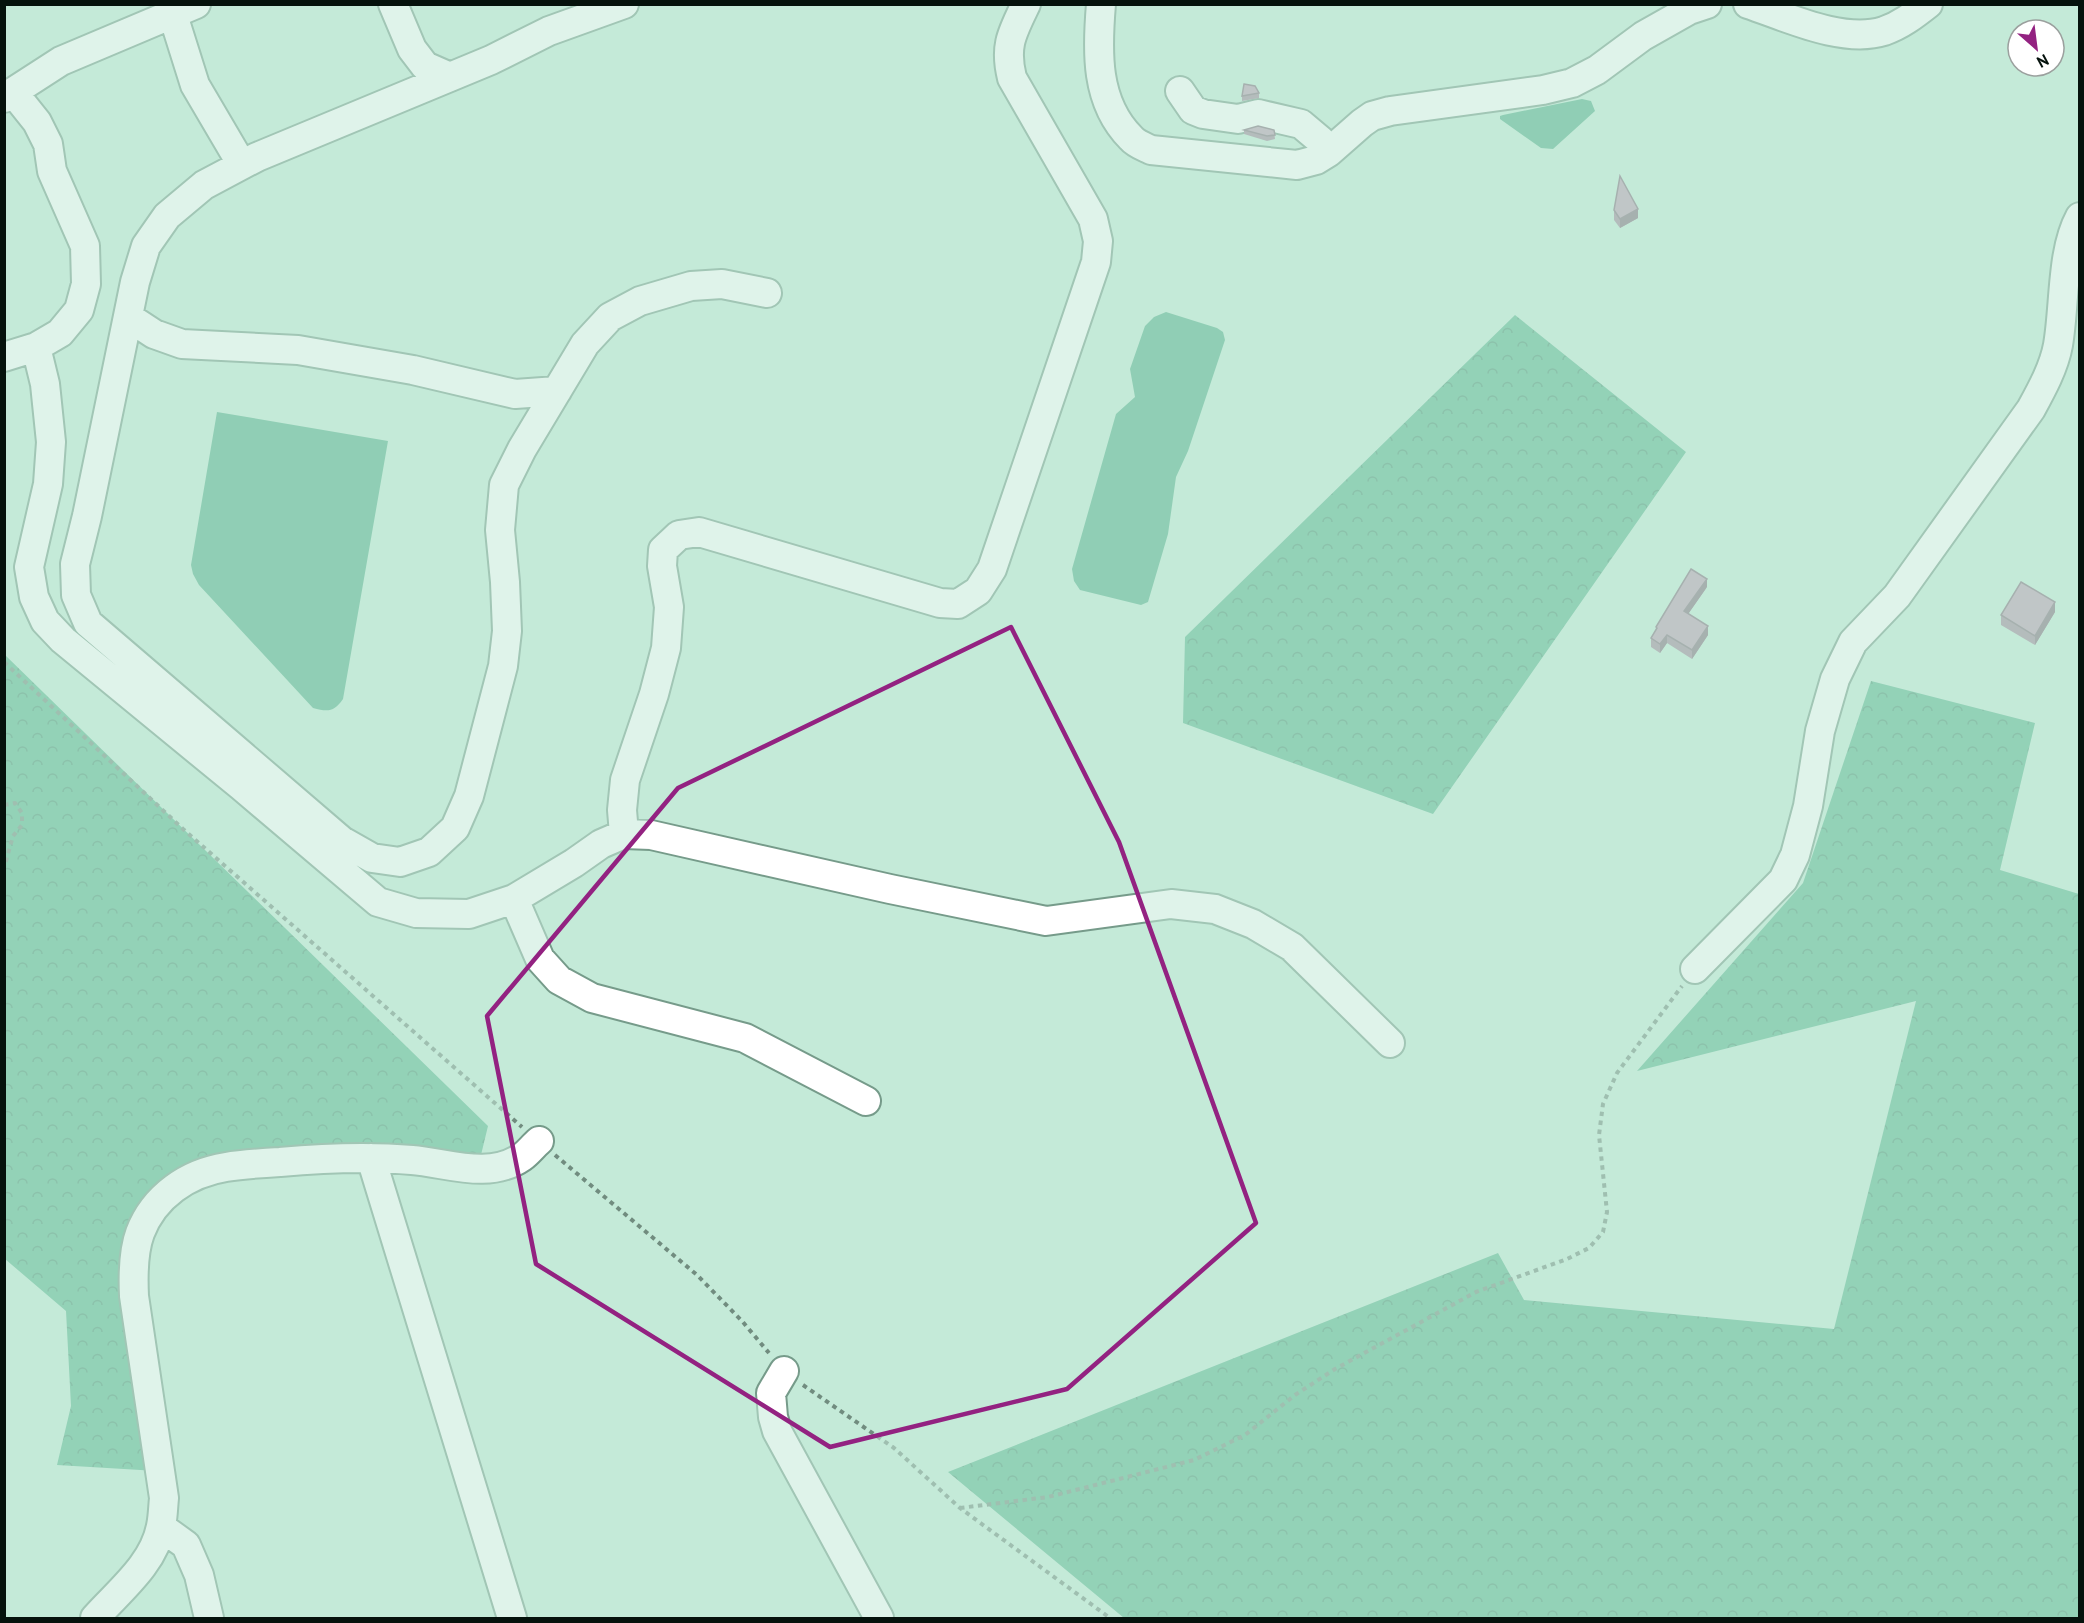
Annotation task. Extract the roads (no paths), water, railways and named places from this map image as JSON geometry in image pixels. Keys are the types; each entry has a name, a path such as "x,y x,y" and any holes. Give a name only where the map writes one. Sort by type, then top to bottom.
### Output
{"lane":[{"path":"393,4 412,49 425,66 450,77"},
{"path":"624,4 549,30 491,60 268,152 204,185 167,216 146,246 135,282 75,564 76,595 88,622 342,841 372,858 400,862 429,852 456,828 469,796 502,666 507,631 500,530 504,485 522,449 585,344 610,317 640,301 691,286 722,284 766,293"},
{"path":"624,834 622,810 625,780 654,694 666,648 669,607 662,566 663,550 679,535 699,532 940,603 958,604 978,591 993,569 1096,262 1098,241 1093,219 1012,78 1007,60 1011,35 1026,4"},
{"path":"1101,4 1098,47 1103,89 1115,118 1132,140 1151,150 1297,165 1316,160 1329,152 1362,123 1390,111 1543,90 1572,83 1597,70 1643,36 1689,10 1707,4"},
{"path":"1748,4 1828,31 1853,34 1882,32 1904,22 1928,4"},
{"path":"4,357 36,347 60,333 79,310 86,284 85,246 52,171 48,144 37,122 9,95 61,61 184,10 195,85 242,165"},
{"path":"1180,91 1193,110 1203,114 1238,119 1258,114 1301,124 1320,140 1329,152"},
{"path":"1695,969 1783,880 1795,855 1808,806 1820,731 1835,679 1853,642 1898,596 2031,409 2045,384 2058,348 2069,249 2073,230 2079,217"},
{"path":"128,317 154,334 182,344 298,350 413,370 515,394 557,391"},
{"path":"36,347 45,384 51,442 48,484 29,567 34,597 45,621 63,640 378,902 416,914 469,914 514,899 601,844 624,834 651,835 890,889 1046,921 1171,904 1215,909 1253,924 1292,947 1390,1043"},
{"path":"514,899 540,959 559,980 592,998 745,1038 866,1101"},
{"path":"95,1618 140,1569 153,1550 161,1527 164,1498 134,1296 133,1268 140,1234 151,1212 171,1190 192,1176 225,1167 337,1157 412,1160 482,1170 502,1166 522,1157 538,1141"},
{"path":"371,1158 512,1618"},
{"path":"784,1371 771,1393 777,1431 879,1618"},
{"path":"161,1527 186,1545 199,1575 209,1618"}]}
